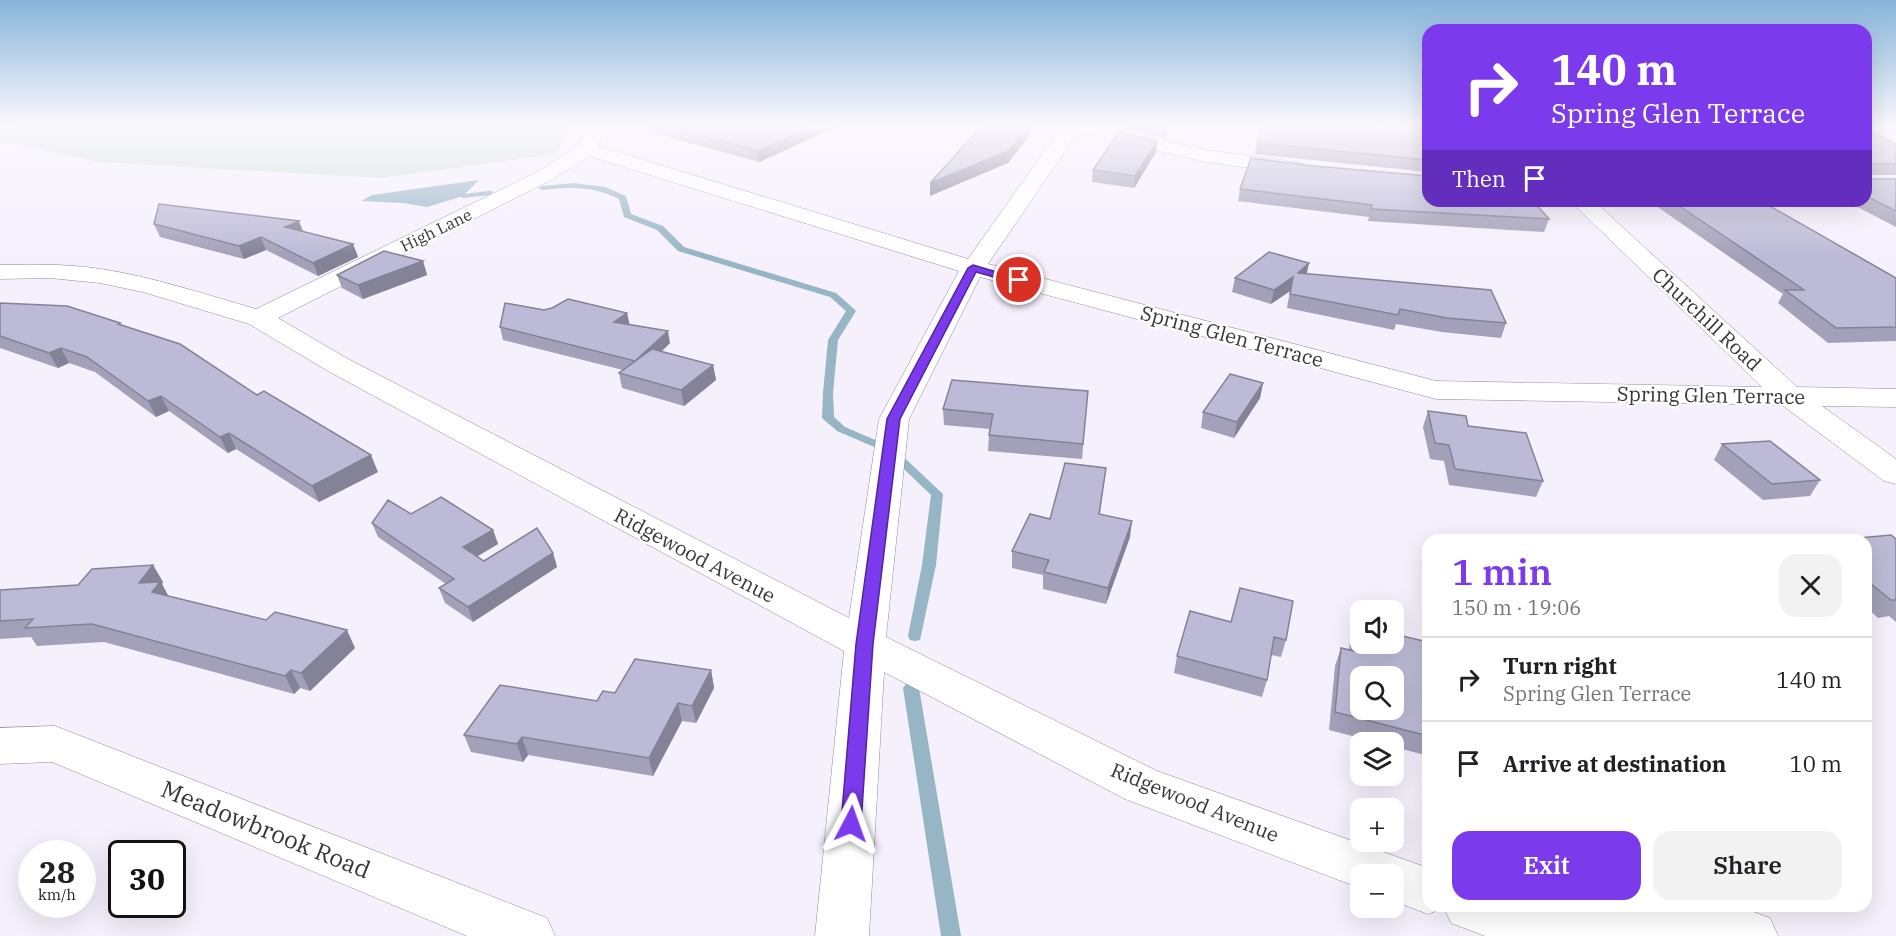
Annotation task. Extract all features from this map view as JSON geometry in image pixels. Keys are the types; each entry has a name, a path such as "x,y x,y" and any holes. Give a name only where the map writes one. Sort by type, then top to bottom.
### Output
{"street":[{"name":"High Lane","path":"258,318 546,175 554,169"},
{"name":"Spring Glen Terrace","path":"684,169 973,268 1436,390 1896,398"},
{"path":"842,936 865,644 894,419 973,268 1043,169"},
{"path":"1302,169 1312,170"},
{"name":"Churchill Road","path":"1587,207 1790,397 1896,474"},
{"name":"Ridgewood Avenue","path":"0,272 50,271 100,276 147,285 258,318 338,365 865,644 1142,785 1357,864"},
{"name":"Meadowbrook Road","path":"0,746 55,744 528,936"},
{"path":"1404,882 1422,889"},
{"path":"1485,912 1537,931 1751,936"}],"green space":[{"path":"217,169 449,169 381,178"}],"water":[{"path":"479,180 463,196 427,207 403,203 361,201 372,195"}],"building":[{"path":"943,169 965,169 930,183"},
{"path":"1094,169 1140,169 1135,176"},
{"path":"1247,169 1345,169 1422,175 1422,207 1538,207 1549,219 1371,209 1372,205 1240,189"},
{"path":"1872,179 1896,179 1896,211 1872,199"},
{"path":"159,204 299,221 285,227 353,244 313,263 261,237 239,246 154,224"},
{"path":"1681,207 1772,207 1896,278 1896,327 1836,328 1785,290 1804,290"},
{"path":"384,251 423,261 358,285 337,275"},
{"path":"1269,252 1309,263 1298,273 1491,290 1506,323 1447,318 1400,309 1398,315 1290,294 1293,277 1274,290 1235,278"},
{"path":"568,299 627,313 614,322 668,331 635,361 500,327 505,303 544,310"},
{"path":"0,303 67,306 180,344 257,395 264,391 371,455 312,486 229,433 220,437 161,396 148,401 87,357 61,348 49,353 0,336"},
{"path":"652,349 713,365 681,390 619,373"},
{"path":"1230,374 1263,383 1237,422 1203,412"},
{"path":"952,380 1088,391 1083,444 989,435 993,414 943,409"},
{"path":"1428,411 1466,416 1468,426 1526,433 1543,481 1455,469 1449,445 1435,443"},
{"path":"1770,441 1820,480 1772,484 1722,444"},
{"path":"1065,463 1106,468 1099,514 1132,521 1108,588 1044,572 1049,560 1012,551 1030,514 1050,519"},
{"path":"441,497 493,530 463,547 484,561 537,528 553,553 468,607 439,588 454,579 372,523 388,500 411,514"},
{"path":"1891,535 1896,539 1896,600 1891,600 1872,585 1872,537"},
{"path":"153,565 139,583 160,582 152,592 266,620 275,612 347,630 301,673 291,670 285,676 92,624 25,628 33,619 0,621 0,590 78,585 92,569"},
{"path":"1240,588 1293,601 1286,640 1274,637 1267,680 1177,656 1190,611 1231,622"},
{"path":"1404,636 1422,641 1422,734 1366,720 1404,720 1404,666 1350,666 1350,716 1335,712 1341,648 1350,650 1350,654 1404,654"},
{"path":"635,659 711,670 692,706 678,703 649,758 522,737 517,744 464,735 500,685 597,701 603,691 615,693"}],"waterway":[{"path":"542,188 584,185 602,189 623,198 627,215 660,228 681,249 833,295 851,311 833,340 828,418 841,429 890,450 937,494 929,565 915,636"},
{"path":"463,196 489,193"},
{"path":"911,688 951,936"}],"route":[{"path":"851,824 865,644 894,419 973,268 1019,280"}]}
